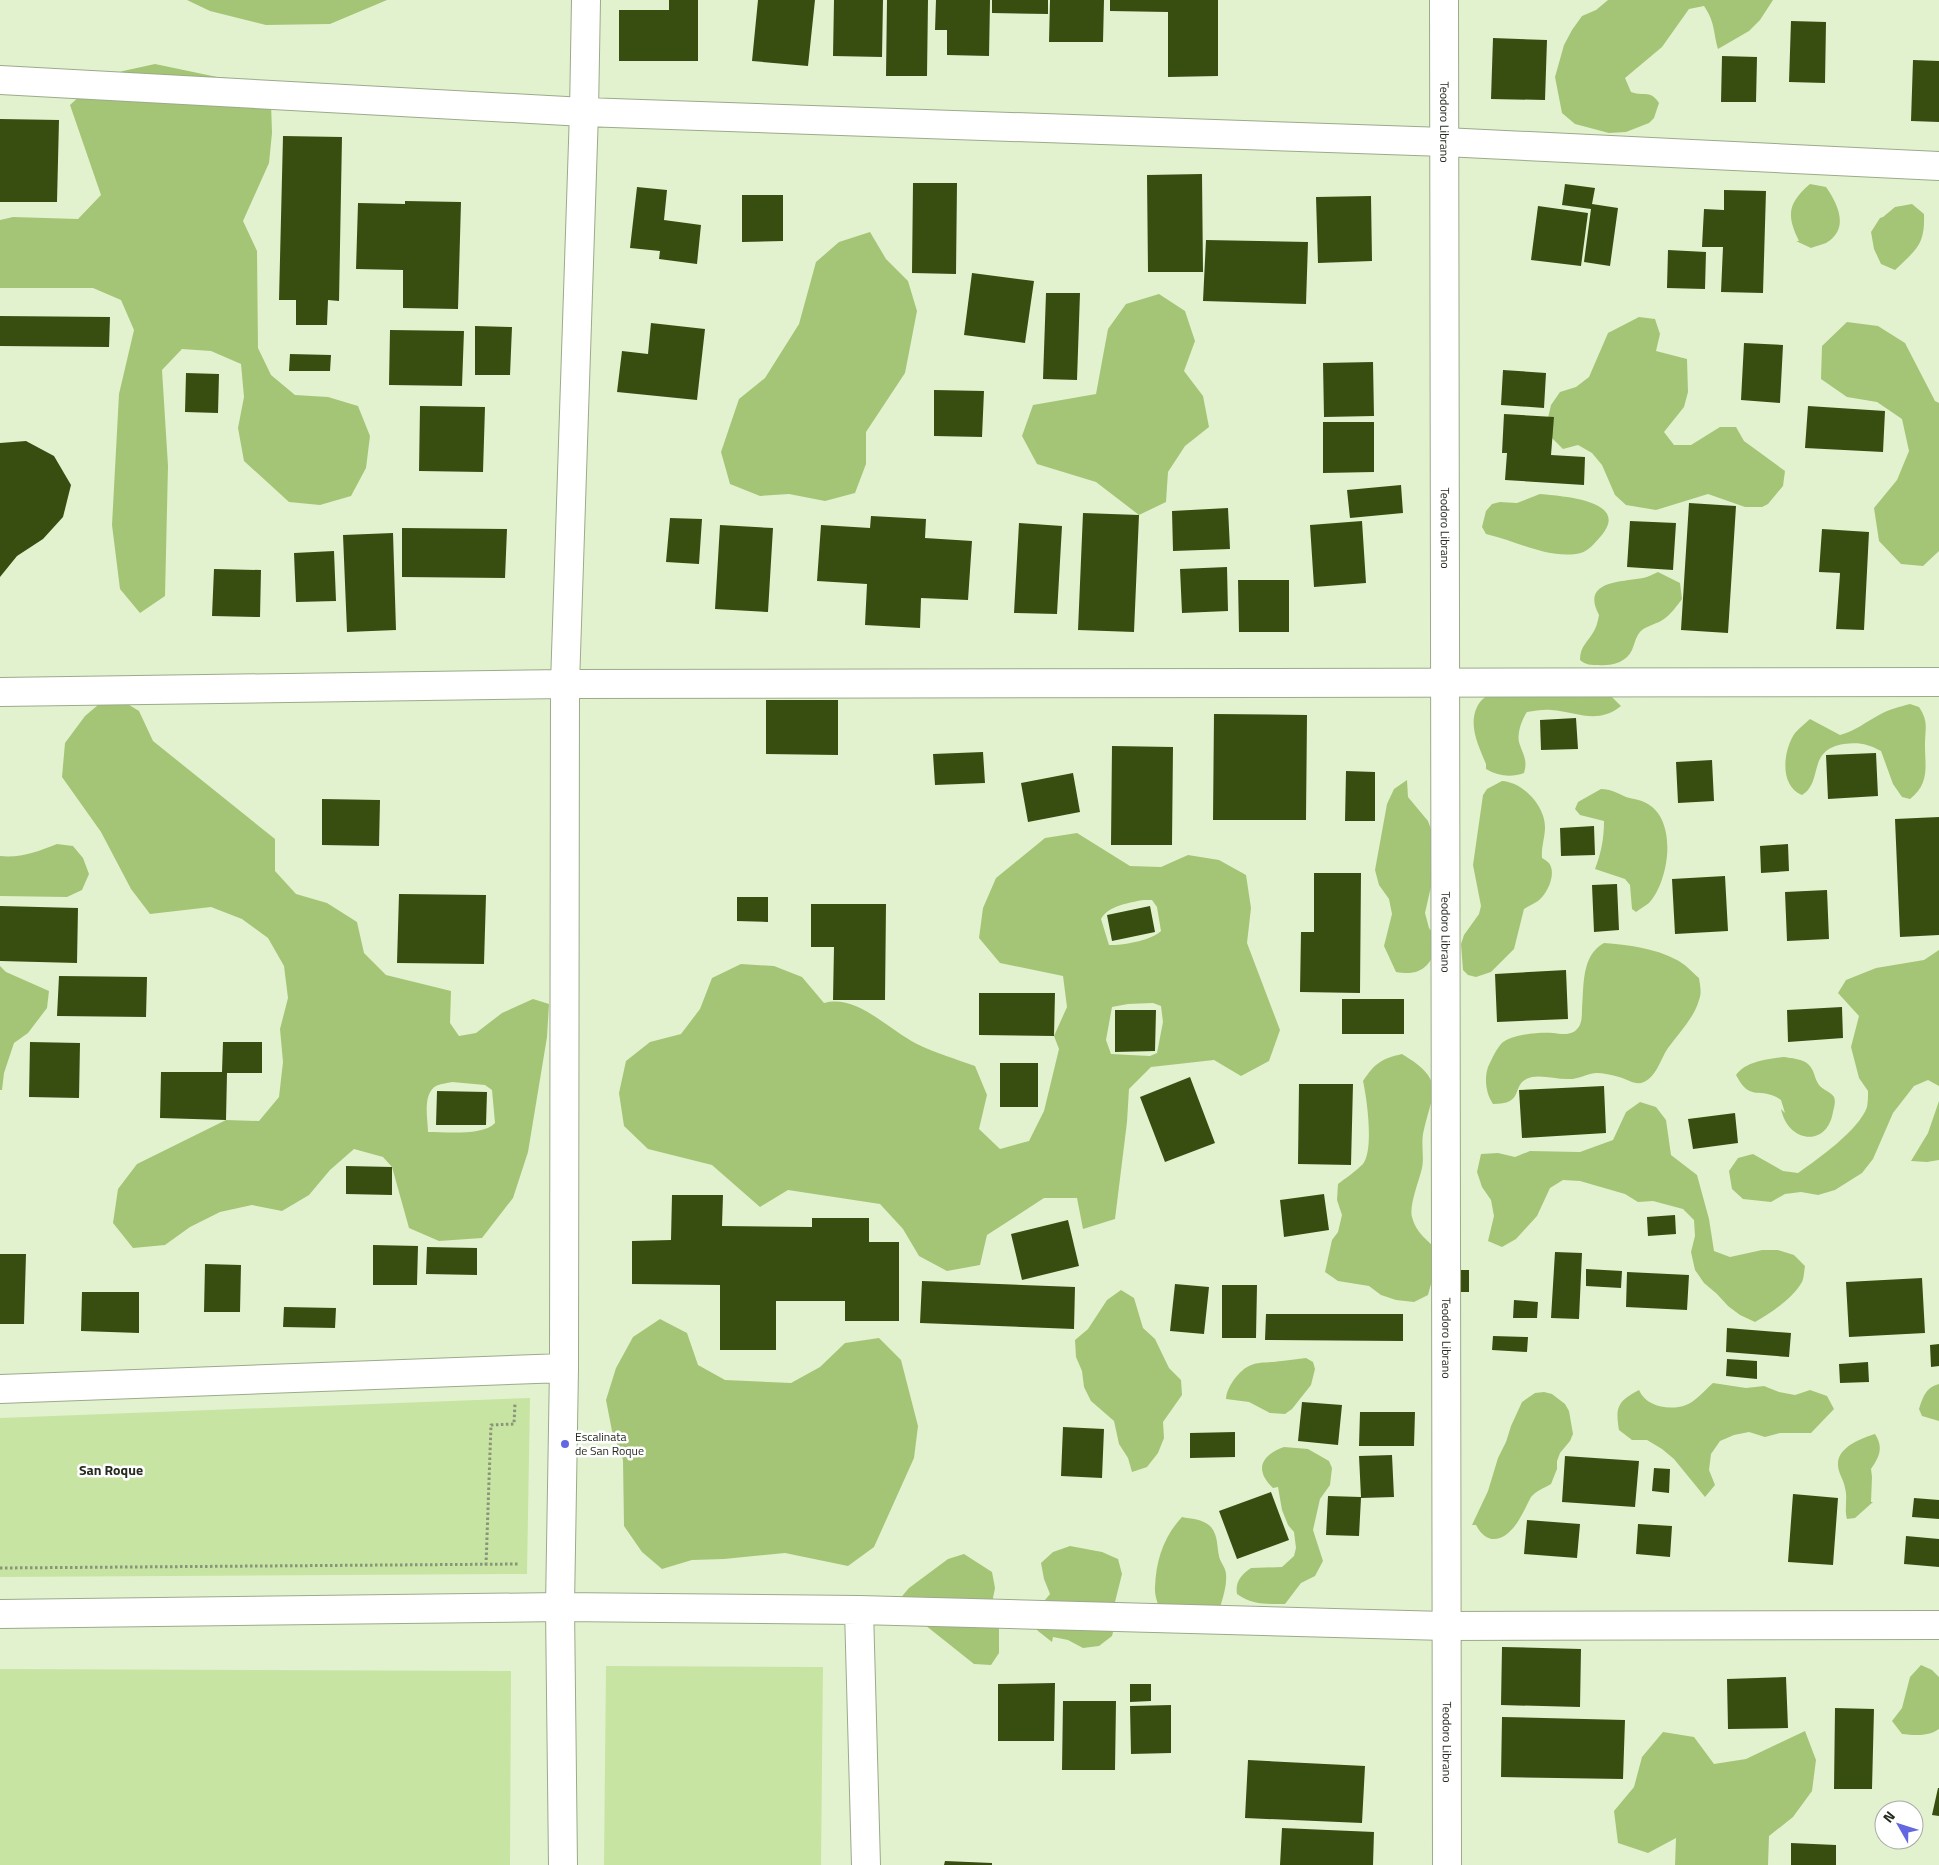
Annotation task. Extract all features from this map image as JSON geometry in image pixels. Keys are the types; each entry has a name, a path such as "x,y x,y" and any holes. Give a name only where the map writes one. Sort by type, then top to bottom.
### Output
{"street":[{"path":"563,1865 560,1607 564,1368 565,684 586,0"},
{"name":"Teodoro Librano","path":"1444,0 1446,683 1445,1626 1447,1865"},
{"path":"0,80 584,112 1444,142 1939,166"},
{"path":"0,692 565,684 1939,682"},
{"path":"0,1389 564,1368"},
{"path":"0,1614 560,1607 860,1610 1445,1626 1939,1625"},
{"path":"860,1610 866,1865"}],"path":[{"path":"486,1565 492,1425 514,1424 515,1400"},
{"path":"0,1568 520,1564"}],"green space":[{"path":"187,0 387,0 330,24 266,25 210,11"},
{"path":"1608,0 1773,0 1760,20 1749,31 1718,49 1712,22 1704,6 1689,9 1662,47 1625,78 1631,92 1653,96 1659,103 1654,118 1649,123 1626,132 1609,133 1575,124 1562,113 1555,77 1564,45 1572,30 1582,16 1596,10"},
{"path":"155,64 217,77 249,80 271,102 272,133 269,163 243,221 257,251 258,348 271,375 295,395 328,397 358,406 370,436 366,468 351,496 320,505 289,502 244,461 238,428 244,397 241,364 211,351 182,349 162,370 168,466 165,596 140,613 120,589 112,525 119,394 134,330 121,300 93,288 0,288 0,220 13,217 78,219 101,195 70,105 94,83 123,71"},
{"path":"1810,184 1826,187 1838,208 1840,216 1838,231 1833,237 1826,243 1811,248 1796,241 1799,241 1791,217 1791,210 1797,197"},
{"path":"1912,204 1924,214 1923,233 1918,246 1895,270 1881,264 1874,249 1871,232 1880,218 1895,207"},
{"path":"870,232 886,259 908,281 917,311 905,373 866,432 866,464 855,493 825,501 789,494 760,496 730,484 721,452 739,399 765,378 799,324 816,262 839,242"},
{"path":"1159,294 1185,311 1195,341 1184,371 1203,396 1209,427 1185,446 1168,472 1166,502 1139,515 1096,482 1037,464 1022,436 1033,405 1096,394 1108,329 1126,304"},
{"path":"1639,317 1655,319 1660,334 1656,351 1687,359 1688,392 1684,407 1664,432 1674,445 1691,445 1720,427 1736,427 1744,441 1785,471 1783,486 1768,504 1762,507 1745,507 1708,494 1656,510 1626,505 1615,495 1602,465 1592,453 1578,445 1563,449 1552,438 1547,422 1551,405 1560,392 1576,387 1589,377 1608,333"},
{"path":"1847,322 1878,326 1905,343 1935,401 1939,403 1939,551 1923,566 1901,564 1879,541 1874,508 1897,480 1909,451 1902,419 1877,402 1847,397 1821,379 1822,346"},
{"path":"1540,494 1562,496 1590,502 1601,507 1607,515 1608,524 1601,536 1587,550 1565,555 1553,554 1486,534 1482,527 1486,511 1492,504 1500,502 1517,503"},
{"path":"1658,572 1680,583 1682,599 1673,610 1661,621 1640,632 1632,650 1622,661 1603,665 1584,663 1580,660 1583,648 1597,623 1599,615 1595,604 1595,595 1599,589 1615,582 1643,578"},
{"path":"1494,690 1609,694 1621,706 1612,712 1595,716 1548,710 1527,712 1519,734 1519,742 1525,761 1524,773 1505,776 1486,769 1474,729 1478,704"},
{"path":"111,694 139,711 153,741 275,839 275,871 296,894 327,903 357,922 364,953 386,975 451,991 450,1023 459,1036 476,1033 502,1013 533,999 549,1004 547,1037 528,1152 513,1198 482,1238 439,1241 409,1228 392,1167 383,1157 354,1149 330,1170 309,1195 282,1211 252,1205 220,1212 190,1227 165,1245 133,1248 113,1223 118,1189 137,1164 226,1120 259,1121 279,1097 283,1062 280,1029 288,998 284,966 268,938 242,919 211,907 150,914 131,889 101,832 62,777 65,743 85,716","holes":["452,1082 485,1085 492,1090 495,1123 482,1130 473,1132 428,1132 427,1101 436,1086"]},
{"path":"1910,704 1919,707 1926,725 1926,768 1921,787 1910,799 1902,797 1893,784 1881,751 1859,743 1832,747 1825,753 1820,759 1809,789 1802,795 1790,784 1785,767 1788,749 1795,733 1810,719 1840,735 1856,729 1887,711"},
{"path":"1407,780 1408,797 1428,821 1439,851 1425,913 1429,928 1439,942 1429,963 1424,968 1413,973 1396,972 1384,946 1392,914 1389,899 1379,885 1375,870 1387,804 1394,789"},
{"path":"1502,781 1510,782 1525,790 1537,803 1544,819 1545,827 1542,858 1549,863 1552,873 1548,889 1541,898 1524,909 1514,949 1491,972 1476,977 1468,975 1463,970 1461,944 1464,935 1479,914 1481,906 1473,865 1483,795 1487,789"},
{"path":"1601,789 1611,790 1648,804 1664,824 1667,837 1667,852 1662,881 1649,903 1636,912 1632,909 1630,885 1625,879 1595,869 1602,846 1604,821 1580,815 1575,809 1578,802"},
{"path":"1077,833 1130,866 1161,867 1188,855 1219,860 1246,875 1251,908 1247,943 1280,1030 1269,1061 1241,1076 1214,1060 1151,1067 1129,1089 1127,1122 1115,1219 1083,1229 1077,1198 1044,1198 987,1235 980,1265 947,1271 919,1256 903,1229 880,1204 788,1190 760,1207 712,1165 648,1149 624,1126 619,1093 626,1061 650,1042 681,1034 700,1009 712,978 741,964 774,966 802,977 824,1003 836,1002 861,1008 917,1044 975,1066 987,1095 979,1129 1000,1149 1029,1141 1044,1111 1059,1049 1054,1036 1067,1007 1063,976 1000,963 979,938 983,908 996,878 1045,838","holes":["1152,900 1157,907 1161,931 1136,942 1109,945 1101,919 1109,911 1120,905","1153,1003 1161,1006 1163,1022 1157,1053 1150,1056 1111,1054 1106,1040 1112,1007"]},
{"path":"57,844 73,846 83,858 89,874 82,890 67,897 0,896 0,856 29,854"},
{"path":"1604,943 1632,946 1669,956 1686,966 1699,978 1700,995 1697,1007 1668,1048 1652,1076 1641,1083 1599,1073 1571,1079 1532,1077 1521,1084 1510,1101 1493,1104 1487,1091 1486,1076 1488,1067 1501,1044 1526,1034 1567,1034 1576,1031 1582,1019 1587,963 1591,955"},
{"path":"1939,950 1939,1086 1928,1080 1914,1086 1893,1113 1873,1159 1862,1173 1835,1190 1818,1195 1801,1192 1785,1194 1771,1202 1743,1199 1732,1189 1729,1171 1738,1158 1753,1154 1783,1171 1798,1173 1827,1152 1863,1116 1867,1107 1868,1091 1859,1078 1851,1047 1859,1016 1838,993 1846,980 1876,968 1924,960"},
{"path":"0,966 6,972 49,991 47,1008 28,1033 14,1043 4,1073 2,1090 0,1090"},
{"path":"1402,1054 1426,1072 1433,1088 1423,1134 1422,1167 1411,1213 1419,1232 1440,1252 1428,1295 1414,1302 1396,1300 1381,1295 1369,1286 1338,1281 1325,1272 1332,1240 1338,1232 1342,1215 1337,1200 1338,1184 1363,1164 1368,1148 1369,1124 1363,1081 1379,1063"},
{"path":"1784,1057 1801,1060 1808,1064 1819,1085 1834,1097 1835,1105 1829,1124 1823,1132 1816,1136 1807,1137 1791,1129 1781,1109 1785,1113 1781,1100 1767,1094 1751,1092 1741,1084 1736,1075 1740,1070 1751,1064"},
{"path":"1939,1101 1939,1160 1927,1162 1911,1161 1928,1133"},
{"path":"1640,1102 1656,1107 1666,1120 1671,1155 1697,1175 1709,1219 1714,1251 1730,1257 1762,1250 1778,1250 1794,1255 1805,1266 1802,1282 1793,1294 1774,1310 1755,1322 1740,1315 1728,1306 1704,1283 1695,1270 1691,1252 1695,1236 1694,1220 1683,1209 1653,1201 1638,1202 1625,1194 1580,1181 1563,1180 1550,1188 1537,1216 1516,1239 1502,1247 1488,1241 1494,1216 1491,1200 1482,1187 1477,1172 1481,1154 1498,1153 1515,1157 1530,1151 1580,1152 1613,1140 1626,1112"},
{"path":"1121,1290 1134,1298 1143,1328 1155,1339 1169,1368 1181,1380 1182,1395 1163,1422 1164,1438 1158,1453 1147,1467 1132,1472 1128,1458 1119,1444 1114,1421 1091,1401 1084,1387 1082,1371 1076,1357 1075,1340 1088,1329 1107,1300"},
{"path":"660,1319 687,1333 698,1365 725,1380 791,1383 820,1367 845,1343 879,1338 901,1360 918,1426 914,1458 874,1547 848,1566 785,1553 692,1560 662,1569 642,1552 624,1526 623,1460 612,1431 606,1400 616,1368 633,1337"},
{"path":"1306,1358 1313,1362 1315,1369 1311,1385 1292,1409 1285,1414 1270,1413 1249,1402 1226,1399 1233,1381 1249,1366"},
{"path":"1713,1383 1746,1388 1764,1386 1779,1392 1795,1395 1810,1390 1827,1396 1834,1409 1811,1433 1780,1433 1765,1437 1749,1432 1734,1435 1720,1441 1711,1454 1709,1470 1715,1485 1705,1497 1674,1459 1662,1449 1647,1440 1632,1440 1619,1430 1617,1416 1622,1401 1639,1390 1642,1396 1653,1404 1673,1408 1680,1407 1696,1399"},
{"path":"1939,1384 1939,1421 1922,1416 1919,1409 1928,1390"},
{"path":"1544,1392 1552,1394 1565,1404 1569,1411 1573,1434 1560,1453 1557,1469 1551,1484 1531,1497 1515,1525 1505,1536 1493,1539 1487,1537 1481,1533 1476,1525 1472,1525 1488,1491 1498,1458 1522,1402 1535,1393"},
{"path":"530,1398 527,1574 0,1577 0,1418"},
{"path":"1875,1434 1880,1448 1871,1469 1871,1502 1873,1502 1855,1518 1847,1519 1846,1492 1838,1468 1839,1459 1851,1444"},
{"path":"1284,1447 1308,1449 1329,1461 1332,1468 1330,1485 1320,1499 1313,1530 1323,1561 1315,1576 1301,1583 1285,1604 1260,1603 1248,1600 1237,1594 1237,1586 1240,1579 1251,1568 1282,1567 1294,1556 1296,1548 1294,1532 1288,1525 1282,1510 1278,1487 1273,1488 1263,1475 1262,1469 1265,1459 1270,1454"},
{"path":"1182,1517 1201,1521 1211,1527 1215,1534 1220,1558 1226,1572 1225,1589 1216,1620 1211,1627 1200,1633 1182,1631 1171,1624 1162,1612 1156,1597 1155,1587 1159,1558 1170,1532"},
{"path":"1070,1546 1102,1552 1118,1559 1122,1574 1114,1606 1116,1621 1112,1636 1099,1646 1083,1648 1068,1640 1053,1637 1052,1642 1038,1631 1029,1619 1050,1594 1044,1579 1041,1563 1053,1552"},
{"path":"964,1554 992,1572 995,1588 992,1603 999,1619 999,1653 991,1665 974,1664 898,1601 909,1588 948,1559"},
{"path":"1921,1665 1932,1670 1939,1677 1939,1729 1926,1734 1902,1734 1892,1721 1902,1708 1910,1677"},
{"path":"606,1666 823,1667 821,1865 604,1865"},
{"path":"0,1669 511,1671 510,1865 0,1865"},
{"path":"1805,1731 1816,1760 1812,1791 1793,1817 1769,1836 1768,1865 1675,1865 1676,1838 1648,1853 1618,1843 1614,1811 1634,1787 1642,1757 1663,1732 1694,1737 1714,1764 1746,1759"}],"building":[{"path":"669,0 698,0 698,61 619,61 619,10 669,10"},
{"path":"758,0 815,0 808,66 752,61"},
{"path":"834,0 883,0 882,57 833,56"},
{"path":"887,0 928,0 927,76 886,76"},
{"path":"936,0 990,0 989,56 947,55 947,30 935,30"},
{"path":"992,0 1048,0 1048,14 992,13"},
{"path":"1050,0 1104,0 1103,42 1049,42"},
{"path":"1110,0 1218,0 1218,76 1168,77 1168,12 1110,11"},
{"path":"1791,21 1826,22 1825,83 1789,82"},
{"path":"1493,38 1547,40 1545,100 1491,99"},
{"path":"1722,56 1757,57 1756,102 1721,102"},
{"path":"1913,60 1939,61 1939,122 1911,121"},
{"path":"0,119 59,120 57,202 0,202"},
{"path":"283,136 342,137 339,301 328,300 327,325 296,325 296,300 279,300"},
{"path":"1202,174 1203,272 1148,272 1147,175"},
{"path":"913,183 957,183 956,274 912,273"},
{"path":"1565,184 1595,188 1592,204 1618,208 1610,266 1584,262 1591,209 1562,205"},
{"path":"637,187 667,190 664,220 701,225 697,264 659,259 660,251 630,248"},
{"path":"1724,190 1766,191 1763,293 1721,292 1723,247 1702,247 1704,209 1724,210"},
{"path":"742,195 783,195 783,241 742,242"},
{"path":"1371,196 1372,261 1318,263 1316,197"},
{"path":"405,201 461,202 458,309 403,308 403,270 356,269 358,203 405,204"},
{"path":"1538,206 1588,213 1581,266 1531,260"},
{"path":"1206,240 1308,242 1306,304 1203,301"},
{"path":"1668,250 1706,252 1705,289 1667,288"},
{"path":"972,273 1034,281 1025,343 964,335"},
{"path":"1046,293 1080,293 1077,380 1043,379"},
{"path":"0,316 110,317 109,347 0,346"},
{"path":"651,323 705,329 697,400 617,392 622,351 648,354"},
{"path":"475,326 512,327 510,375 475,375"},
{"path":"390,330 464,331 462,386 389,385"},
{"path":"1744,343 1783,345 1780,403 1741,400"},
{"path":"290,354 331,355 330,371 289,371"},
{"path":"1373,362 1374,416 1324,417 1323,363"},
{"path":"1503,370 1546,373 1544,408 1501,405"},
{"path":"186,373 219,374 218,413 185,412"},
{"path":"934,390 984,391 982,437 934,436"},
{"path":"420,406 485,407 483,472 419,471"},
{"path":"1808,406 1885,411 1883,452 1805,448"},
{"path":"1504,414 1554,417 1551,455 1585,457 1584,485 1505,480 1507,453 1502,453"},
{"path":"1323,422 1374,422 1374,472 1323,473"},
{"path":"26,441 54,456 71,485 63,517 43,539 17,556 0,577 0,443"},
{"path":"1401,485 1403,513 1350,518 1347,490"},
{"path":"1689,503 1736,506 1728,633 1681,630"},
{"path":"1228,508 1230,549 1173,551 1172,511"},
{"path":"1083,513 1139,515 1134,632 1078,630"},
{"path":"871,516 926,519 925,538 972,541 968,600 921,598 920,628 865,625 867,584 817,581 821,525 870,528"},
{"path":"670,518 702,519 699,564 666,562"},
{"path":"1362,521 1366,583 1314,587 1310,525"},
{"path":"1630,521 1676,523 1673,570 1627,567"},
{"path":"1019,523 1062,526 1057,614 1014,613"},
{"path":"720,525 773,528 768,612 715,609"},
{"path":"402,528 507,529 505,578 402,577"},
{"path":"1822,529 1869,532 1864,630 1836,629 1840,573 1819,572"},
{"path":"393,533 396,630 347,632 343,535"},
{"path":"334,551 336,601 296,602 294,553"},
{"path":"1227,567 1228,611 1182,613 1180,569"},
{"path":"214,569 261,570 260,617 212,616"},
{"path":"1238,580 1289,580 1289,632 1239,632"},
{"path":"766,700 838,700 838,755 766,754"},
{"path":"1214,714 1307,715 1306,820 1213,820"},
{"path":"1576,718 1578,749 1541,750 1540,720"},
{"path":"1112,746 1173,747 1172,845 1111,845"},
{"path":"983,752 985,783 935,785 933,754"},
{"path":"1876,753 1878,796 1828,799 1826,755"},
{"path":"1712,760 1714,801 1678,803 1676,762"},
{"path":"1346,771 1375,772 1375,821 1345,821"},
{"path":"1073,773 1080,812 1028,822 1021,783"},
{"path":"322,799 380,800 379,846 322,845"},
{"path":"1939,817 1939,935 1900,937 1895,819"},
{"path":"1594,826 1595,855 1561,856 1560,828"},
{"path":"1788,844 1789,871 1761,873 1760,846"},
{"path":"1314,873 1361,873 1360,993 1300,992 1301,932 1314,932"},
{"path":"1725,876 1728,931 1675,934 1672,879"},
{"path":"1617,884 1619,930 1594,932 1592,885"},
{"path":"1827,890 1829,939 1787,941 1785,892"},
{"path":"399,894 486,895 484,964 397,963"},
{"path":"737,897 768,897 768,922 737,921"},
{"path":"811,904 886,904 885,1000 833,1000 834,947 811,947"},
{"path":"0,906 78,908 77,963 0,961"},
{"path":"1150,906 1155,932 1112,941 1107,915"},
{"path":"1566,970 1568,1019 1497,1022 1495,974"},
{"path":"59,976 147,977 146,1017 57,1016"},
{"path":"979,993 1055,993 1054,1036 979,1035"},
{"path":"1342,999 1404,999 1404,1034 1342,1034"},
{"path":"1842,1007 1843,1038 1788,1042 1787,1010"},
{"path":"1115,1010 1156,1010 1155,1051 1115,1052"},
{"path":"30,1042 80,1043 79,1098 29,1097"},
{"path":"223,1042 262,1042 262,1073 227,1073 226,1120 160,1118 161,1072 222,1072"},
{"path":"1000,1063 1038,1063 1038,1107 1000,1107"},
{"path":"1190,1077 1215,1143 1165,1162 1140,1097"},
{"path":"1299,1084 1353,1084 1351,1165 1298,1164"},
{"path":"1604,1086 1606,1133 1522,1138 1519,1090"},
{"path":"437,1091 487,1092 486,1125 436,1125"},
{"path":"1735,1113 1738,1143 1693,1149 1688,1119"},
{"path":"346,1166 392,1167 392,1195 346,1194"},
{"path":"1324,1194 1329,1230 1284,1237 1280,1200"},
{"path":"672,1195 723,1195 722,1226 812,1227 812,1218 869,1218 869,1242 899,1242 899,1321 845,1321 845,1301 776,1301 776,1350 720,1350 720,1285 632,1284 632,1241 671,1240"},
{"path":"1675,1215 1676,1234 1648,1236 1647,1217"},
{"path":"1068,1220 1079,1266 1022,1280 1011,1234"},
{"path":"373,1245 418,1246 417,1285 373,1285"},
{"path":"427,1247 477,1248 477,1275 426,1274"},
{"path":"1555,1252 1582,1253 1579,1319 1551,1318"},
{"path":"0,1254 26,1254 24,1324 0,1324"},
{"path":"205,1264 241,1265 240,1312 204,1312"},
{"path":"1586,1269 1622,1271 1621,1288 1586,1286"},
{"path":"1456,1270 1469,1270 1469,1292 1456,1292"},
{"path":"1627,1272 1689,1275 1687,1310 1626,1307"},
{"path":"1922,1278 1925,1333 1849,1337 1846,1282"},
{"path":"922,1281 1075,1287 1074,1329 920,1323"},
{"path":"1175,1284 1209,1287 1204,1334 1170,1331"},
{"path":"1222,1285 1257,1285 1256,1338 1222,1338"},
{"path":"82,1292 139,1292 139,1333 81,1331"},
{"path":"1514,1300 1538,1302 1537,1318 1513,1318"},
{"path":"284,1307 336,1308 335,1328 283,1327"},
{"path":"1266,1314 1403,1314 1403,1341 1265,1340"},
{"path":"1727,1328 1791,1333 1789,1357 1726,1352"},
{"path":"1493,1336 1528,1337 1527,1352 1492,1350"},
{"path":"1939,1344 1939,1366 1931,1367 1930,1345"},
{"path":"1727,1359 1757,1361 1757,1379 1726,1376"},
{"path":"1868,1362 1869,1382 1840,1383 1839,1364"},
{"path":"1302,1402 1342,1405 1338,1445 1298,1441"},
{"path":"1360,1412 1415,1412 1414,1446 1359,1446"},
{"path":"1063,1427 1104,1429 1102,1478 1061,1476"},
{"path":"1235,1432 1235,1457 1190,1458 1190,1433"},
{"path":"1392,1455 1394,1497 1361,1498 1359,1536 1326,1535 1328,1496 1361,1497 1359,1456"},
{"path":"1565,1456 1639,1461 1635,1507 1562,1502"},
{"path":"1654,1468 1670,1469 1669,1493 1652,1491"},
{"path":"1271,1492 1289,1540 1237,1559 1219,1511"},
{"path":"1793,1494 1838,1498 1833,1565 1788,1562"},
{"path":"1914,1498 1939,1500 1939,1519 1912,1517"},
{"path":"1527,1520 1580,1524 1577,1558 1524,1554"},
{"path":"1638,1524 1672,1526 1670,1557 1636,1554"},
{"path":"1906,1536 1939,1539 1939,1567 1904,1564"},
{"path":"1502,1647 1581,1649 1580,1707 1501,1705"},
{"path":"1786,1677 1788,1728 1728,1729 1727,1679"},
{"path":"1055,1683 1054,1741 998,1741 998,1684"},
{"path":"1130,1684 1151,1684 1151,1701 1130,1702"},
{"path":"1063,1701 1116,1701 1115,1770 1062,1770"},
{"path":"1171,1705 1171,1753 1131,1754 1130,1706"},
{"path":"1835,1708 1874,1709 1872,1789 1834,1789"},
{"path":"1502,1717 1625,1720 1623,1779 1501,1777"},
{"path":"1248,1760 1365,1766 1362,1823 1245,1818"},
{"path":"1939,1788 1939,1816 1932,1815"},
{"path":"1282,1828 1374,1832 1373,1865 1280,1865"},
{"path":"1791,1843 1836,1845 1836,1865 1791,1865"},
{"path":"945,1861 992,1863 992,1865 944,1865"}],"place":[{"name":"Escalinata de San Roque","path":"565,1444"}],"district":[{"name":"San Roque","path":"111,1470"}]}
